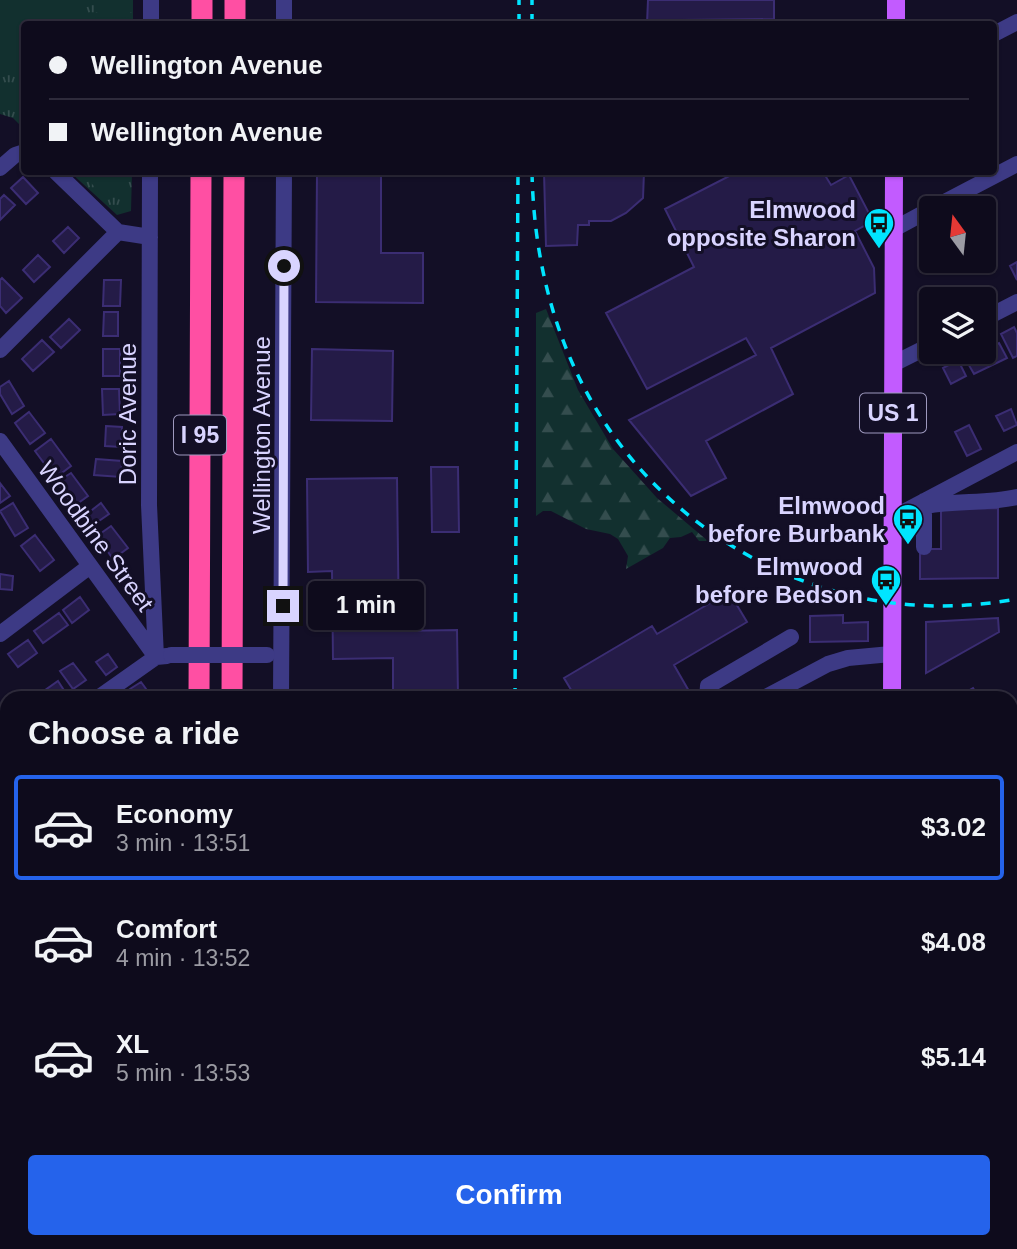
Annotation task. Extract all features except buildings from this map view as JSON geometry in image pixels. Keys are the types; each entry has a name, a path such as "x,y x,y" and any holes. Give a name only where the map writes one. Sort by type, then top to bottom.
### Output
{"highway":[{"path":"202,0 202,21"},
{"path":"235,0 235,21"},
{"name":"I 95","path":"199,691 201,175"},
{"name":"I 95","path":"232,691 234,175"}],"main road":[{"path":"895,21 896,0"},
{"name":"US 1","path":"892,691 894,175"}],"street":[{"path":"151,21 152,0"},
{"path":"284,0 284,21"},
{"path":"997,32 1017,22"},
{"path":"0,168 21,153"},
{"path":"997,175 1017,164"},
{"path":"59,175 118,232 149,237"},
{"name":"Doric Avenue","path":"150,175 149,505 163,656"},
{"name":"Wellington Avenue","path":"280,691 275,655 284,175"},
{"path":"957,196 996,175"},
{"path":"894,229 919,216"},
{"path":"0,350 118,232"},
{"path":"996,312 1017,302"},
{"path":"893,364 919,351"},
{"name":"Woodbine Street","path":"0,441 90,566 163,656"},
{"path":"894,517 924,504 1017,452"},
{"path":"924,504 1017,497"},
{"path":"924,504 924,547"},
{"path":"0,634 90,566"},
{"path":"708,691 708,686 791,637"},
{"path":"777,691 828,664 848,658 891,654"},
{"path":"109,691 163,656 275,655"}],"green space":[{"path":"0,0 133,0 133,21 21,21 21,126 13,118 0,114"},
{"path":"0,0 71,0 71,21 21,21 21,67 0,67"},
{"path":"95,0 132,0 132,12 95,12"},
{"path":"95,17 131,18 131,21 95,21"},
{"path":"73,175 132,175 131,211 117,215"},
{"path":"83,175 126,175 130,178 108,200"},
{"path":"546,309 578,390 613,449 657,498 708,541 699,541 692,532 670,538 663,548 626,569 628,556 618,539 610,534 586,529 551,511 543,511 536,516 536,313"}],"railway":[{"path":"519,0 519,21"},
{"path":"532,0 532,21"},
{"path":"515,691 518,175"},
{"path":"532,175 536,232 547,289 564,344 588,395 619,443 656,486 700,524 751,557 814,585 847,595 914,605 983,604 1017,599"}],"place":[{"name":"Elmwood opposite Sharon","path":"879,250"},
{"name":"Elmwood before Burbank","path":"908,546"},
{"name":"Elmwood before Bedson","path":"886,607"}],"route":[{"path":"283,606 284,266"}]}
